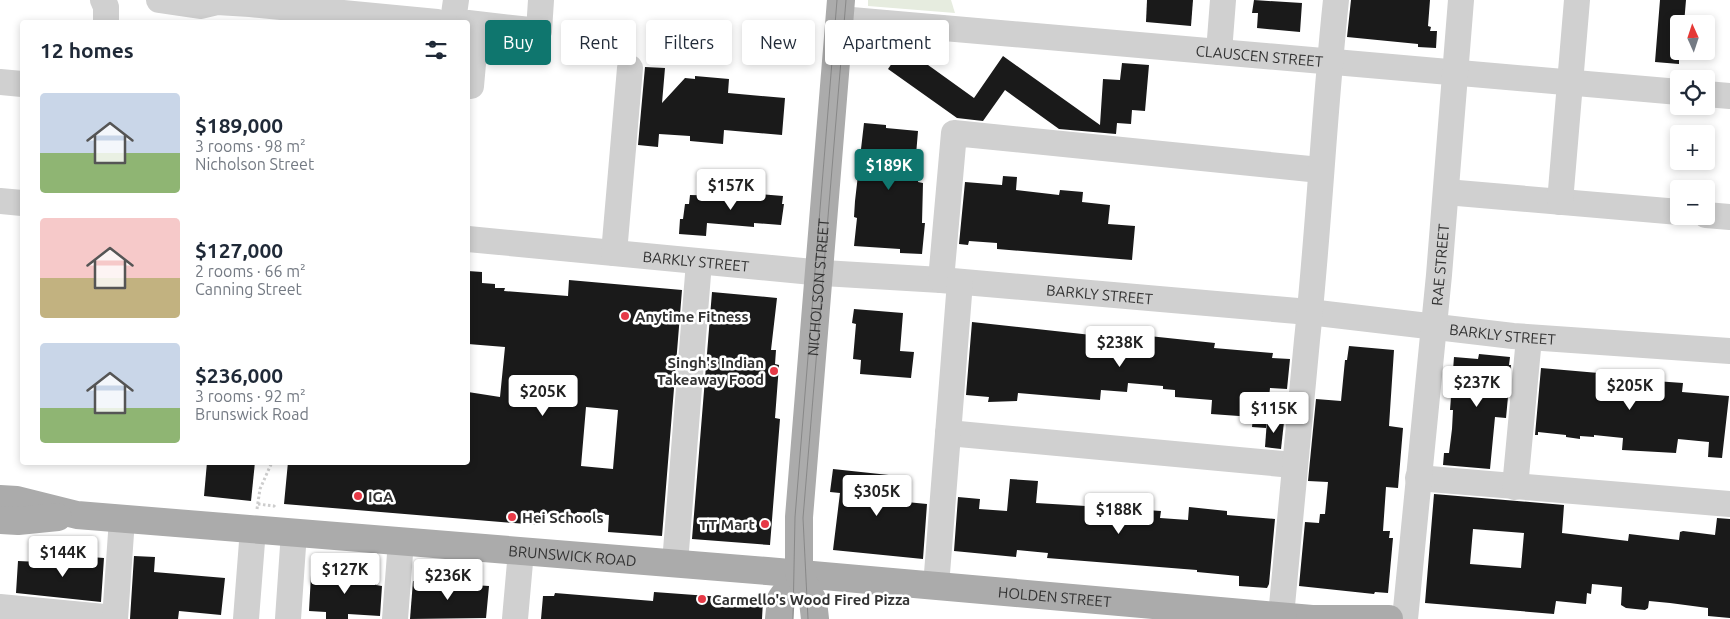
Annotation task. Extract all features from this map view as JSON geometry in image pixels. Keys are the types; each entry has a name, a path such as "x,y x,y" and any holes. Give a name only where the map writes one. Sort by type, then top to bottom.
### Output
{"main road":[{"name":"NICHOLSON STREET","path":"815,619 813,602 799,574 800,517 841,10"},
{"name":"BRUNSWICK ROAD","path":"0,499 18,500 77,515 122,519 256,516 294,532 799,574"},
{"name":"BRUNSWICK ROAD","path":"0,520 18,522 77,515"},
{"name":"HOLDEN STREET","path":"799,574 936,586 1202,614 1281,616 1311,619 1389,619"},
{"path":"779,619 780,599 799,574"}],"street":[{"path":"103,0 106,7 106,20"},
{"path":"159,0 200,6 218,1 367,8 449,20"},
{"path":"470,23 539,31 541,0"},
{"path":"1219,52 1223,0"},
{"path":"1281,616 1336,0"},
{"name":"RAE STREET","path":"1405,619 1446,192 1461,0"},
{"path":"1560,202 1577,0"},
{"name":"CLAUSCEN STREET","path":"841,10 1219,52 1670,91"},
{"path":"470,36 475,41 472,86"},
{"path":"614,253 630,68"},
{"path":"0,82 20,84"},
{"path":"1715,95 1730,96"},
{"path":"936,586 948,433 954,133 1320,170"},
{"path":"1446,192 1670,211"},
{"path":"0,201 20,204"},
{"path":"1715,215 1730,217"},
{"name":"BARKLY STREET","path":"470,239 819,273 950,281 1309,312 1530,338 1730,351"},
{"path":"675,563 699,262"},
{"path":"1515,487 1530,338"},
{"path":"948,433 1293,465"},
{"path":"1418,478 1730,504"},
{"path":"246,619 256,516"},
{"path":"0,607 115,619 122,519"},
{"path":"288,619 294,532"},
{"path":"395,619 401,541"},
{"path":"515,619 521,551"}],"path":[{"path":"256,516 260,489 271,465"}],"shaded area":[{"path":"868,0 951,0 955,13 868,6"}],"building":[{"path":"1147,0 1193,0 1191,26 1146,22"},
{"path":"1254,0 1302,3 1300,32 1257,28 1258,13 1252,13"},
{"path":"1351,0 1430,0 1428,26 1431,27 1430,31 1437,31 1436,48 1418,47 1418,44 1347,37"},
{"path":"1660,0 1686,0 1685,15 1670,15 1670,60 1679,60 1679,64 1655,62"},
{"path":"1003,56 1100,125 1103,79 1120,80 1122,63 1149,65 1145,111 1132,110 1131,124 1117,123 1116,134 1059,129 1005,90 983,121 957,118 888,69 891,65 928,65 974,98"},
{"path":"645,67 665,68 662,103 685,78 695,79 695,76 729,79 728,93 785,98 782,135 724,130 723,144 690,141 690,136 659,134 658,147 638,145"},
{"path":"864,123 886,125 886,128 918,131 916,155 921,156 918,182 923,183 922,223 925,223 922,254 900,253 900,249 854,246 857,218 854,217 855,201"},
{"path":"1003,176 1017,177 1016,190 1059,195 1060,190 1083,192 1082,202 1110,205 1108,224 1135,226 1132,260 997,249 997,243 969,241 968,245 959,244 965,182 1002,185"},
{"path":"731,185 749,186 749,193 783,196 782,204 784,204 781,225 754,223 754,227 707,223 706,236 679,234 680,219 683,219 685,204 689,204 690,195 730,196"},
{"path":"470,271 482,272 482,283 495,284 495,288 505,288 504,291 568,296 569,280 682,290 662,536 608,532 609,515 577,512 577,516 539,513 538,525 284,504 288,465 470,465 470,392 500,397 505,347 470,344","holes":["586,407 618,410 613,469 581,466"]},
{"path":"712,292 777,298 771,350 776,350 775,364 779,365 775,418 780,419 770,545 692,539"},
{"path":"854,309 903,313 900,351 914,352 911,378 860,374 861,360 853,359 856,324 852,323"},
{"path":"972,322 1119,338 1119,334 1149,336 1215,343 1214,348 1273,353 1272,358 1290,359 1287,389 1270,388 1266,428 1252,427 1253,417 1211,414 1212,400 1175,397 1175,390 1163,389 1163,386 1128,383 1127,392 1101,390 1100,400 1018,393 1017,401 988,402 989,397 966,395"},
{"path":"1349,346 1394,350 1389,426 1403,428 1398,488 1386,487 1383,531 1390,531 1389,538 1393,538 1388,593 1375,592 1374,594 1299,586 1305,522 1319,523 1320,514 1325,514 1328,482 1308,481 1316,399 1341,401 1345,360 1347,360"},
{"path":"1479,354 1510,357 1509,365 1511,365 1506,418 1495,417 1490,469 1443,465 1444,453 1449,453 1452,429 1453,410 1450,410 1454,357 1478,359"},
{"path":"1541,368 1656,378 1655,381 1683,383 1682,392 1729,396 1722,458 1708,457 1709,442 1678,439 1676,453 1622,450 1623,438 1594,435 1594,437 1580,436 1580,439 1566,437 1566,435 1538,432 1538,435 1535,435"},
{"path":"1267,420 1284,422 1281,449 1265,447"},
{"path":"207,465 255,465 251,501 204,496"},
{"path":"833,469 898,476 896,501 927,504 923,559 833,550 840,493 830,492"},
{"path":"1010,479 1038,481 1036,503 1119,508 1119,504 1133,505 1133,499 1147,500 1146,510 1161,511 1160,518 1188,520 1189,507 1227,511 1227,515 1275,519 1269,584 1267,588 1239,586 1239,576 1197,572 1197,570 1047,558 1048,553 1017,550 1016,557 954,551 958,497 980,499 979,509 1007,511"},
{"path":"1434,494 1564,505 1562,533 1628,541 1629,534 1679,540 1680,532 1683,531 1715,535 1717,518 1730,519 1730,618 1708,616 1708,608 1670,603 1649,601 1648,608 1645,610 1626,608 1621,605 1622,587 1592,584 1591,594 1587,593 1586,604 1556,601 1554,614 1425,603","holes":["1473,529 1524,533 1521,568 1470,564"]},
{"path":"63,555 104,558 101,602 16,593 18,561 62,563"},
{"path":"134,556 155,557 154,572 225,578 221,615 179,611 178,619 130,619"},
{"path":"315,570 376,576 376,585 382,586 380,616 348,614 348,619 326,619 326,612 309,611 311,575"},
{"path":"413,581 489,586 486,618 410,619"},
{"path":"654,592 763,600 762,619 541,619 543,596 554,596 555,593 653,601"}],"tram line":[{"path":"793,619 795,517 837,0"},
{"path":"808,619 803,518 846,0"}],"place":[{"name":"Anytime Fitness","path":"625,316"},
{"name":"Singh's Indian Takeaway Food","path":"774,371"},
{"name":"IGA","path":"358,496"},
{"name":"Hei Schools","path":"512,517"},
{"name":"TT Mart","path":"765,524"},
{"name":"Carmello's Wood Fired Pizza","path":"702,599"}]}
